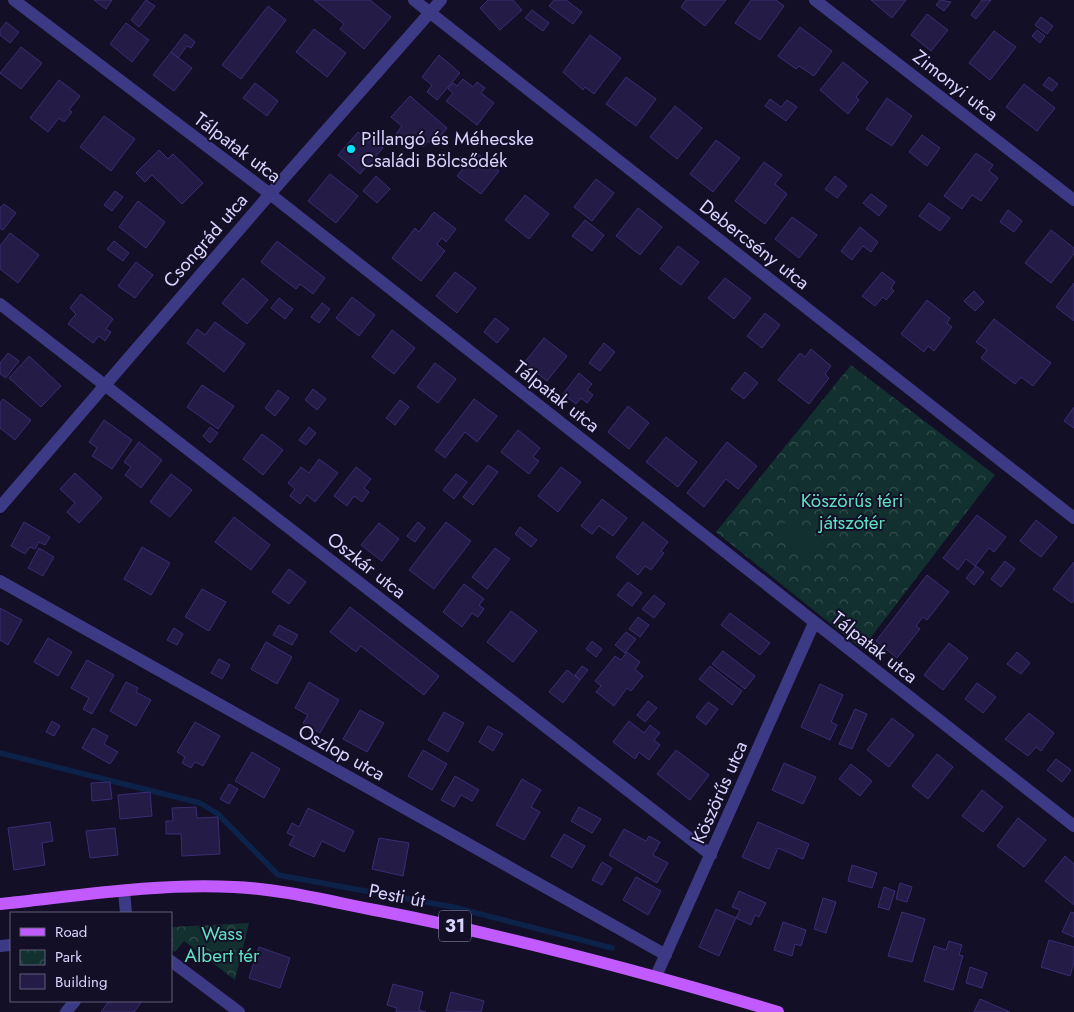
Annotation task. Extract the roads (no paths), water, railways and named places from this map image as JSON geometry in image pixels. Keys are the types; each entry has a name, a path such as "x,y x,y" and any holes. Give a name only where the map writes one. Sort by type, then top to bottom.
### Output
{"main road":[{"name":"Pesti út","path":"0,904 124,891 235,887 280,892 452,925 656,976 778,1012"}],"street":[{"name":"Tálpatak utca","path":"14,0 270,194 1074,826"},
{"name":"Debercsény utca","path":"414,0 1074,518"},
{"name":"Csongrád utca","path":"0,507 270,194 441,0"},
{"name":"Zimonyi utca","path":"815,0 1074,200"},
{"name":"Oszkár utca","path":"0,304 712,855"},
{"name":"Oszlop utca","path":"0,581 666,955"},
{"name":"Köszörűs utca","path":"656,976 712,855 814,623"},
{"path":"124,891 126,912"},
{"path":"172,962 239,1012"},
{"path":"66,1012 74,1002"}],"waterway":[{"path":"0,753 200,803 218,814 278,875 453,907 612,948"}],"place":[{"name":"Pillangó és Méhecske Családi Bölcsődék","path":"351,149"}],"park label":[{"name":"Köszörűs téri játszótér","path":"852,511"},
{"name":"Wass Albert tér","path":"222,944"}]}
